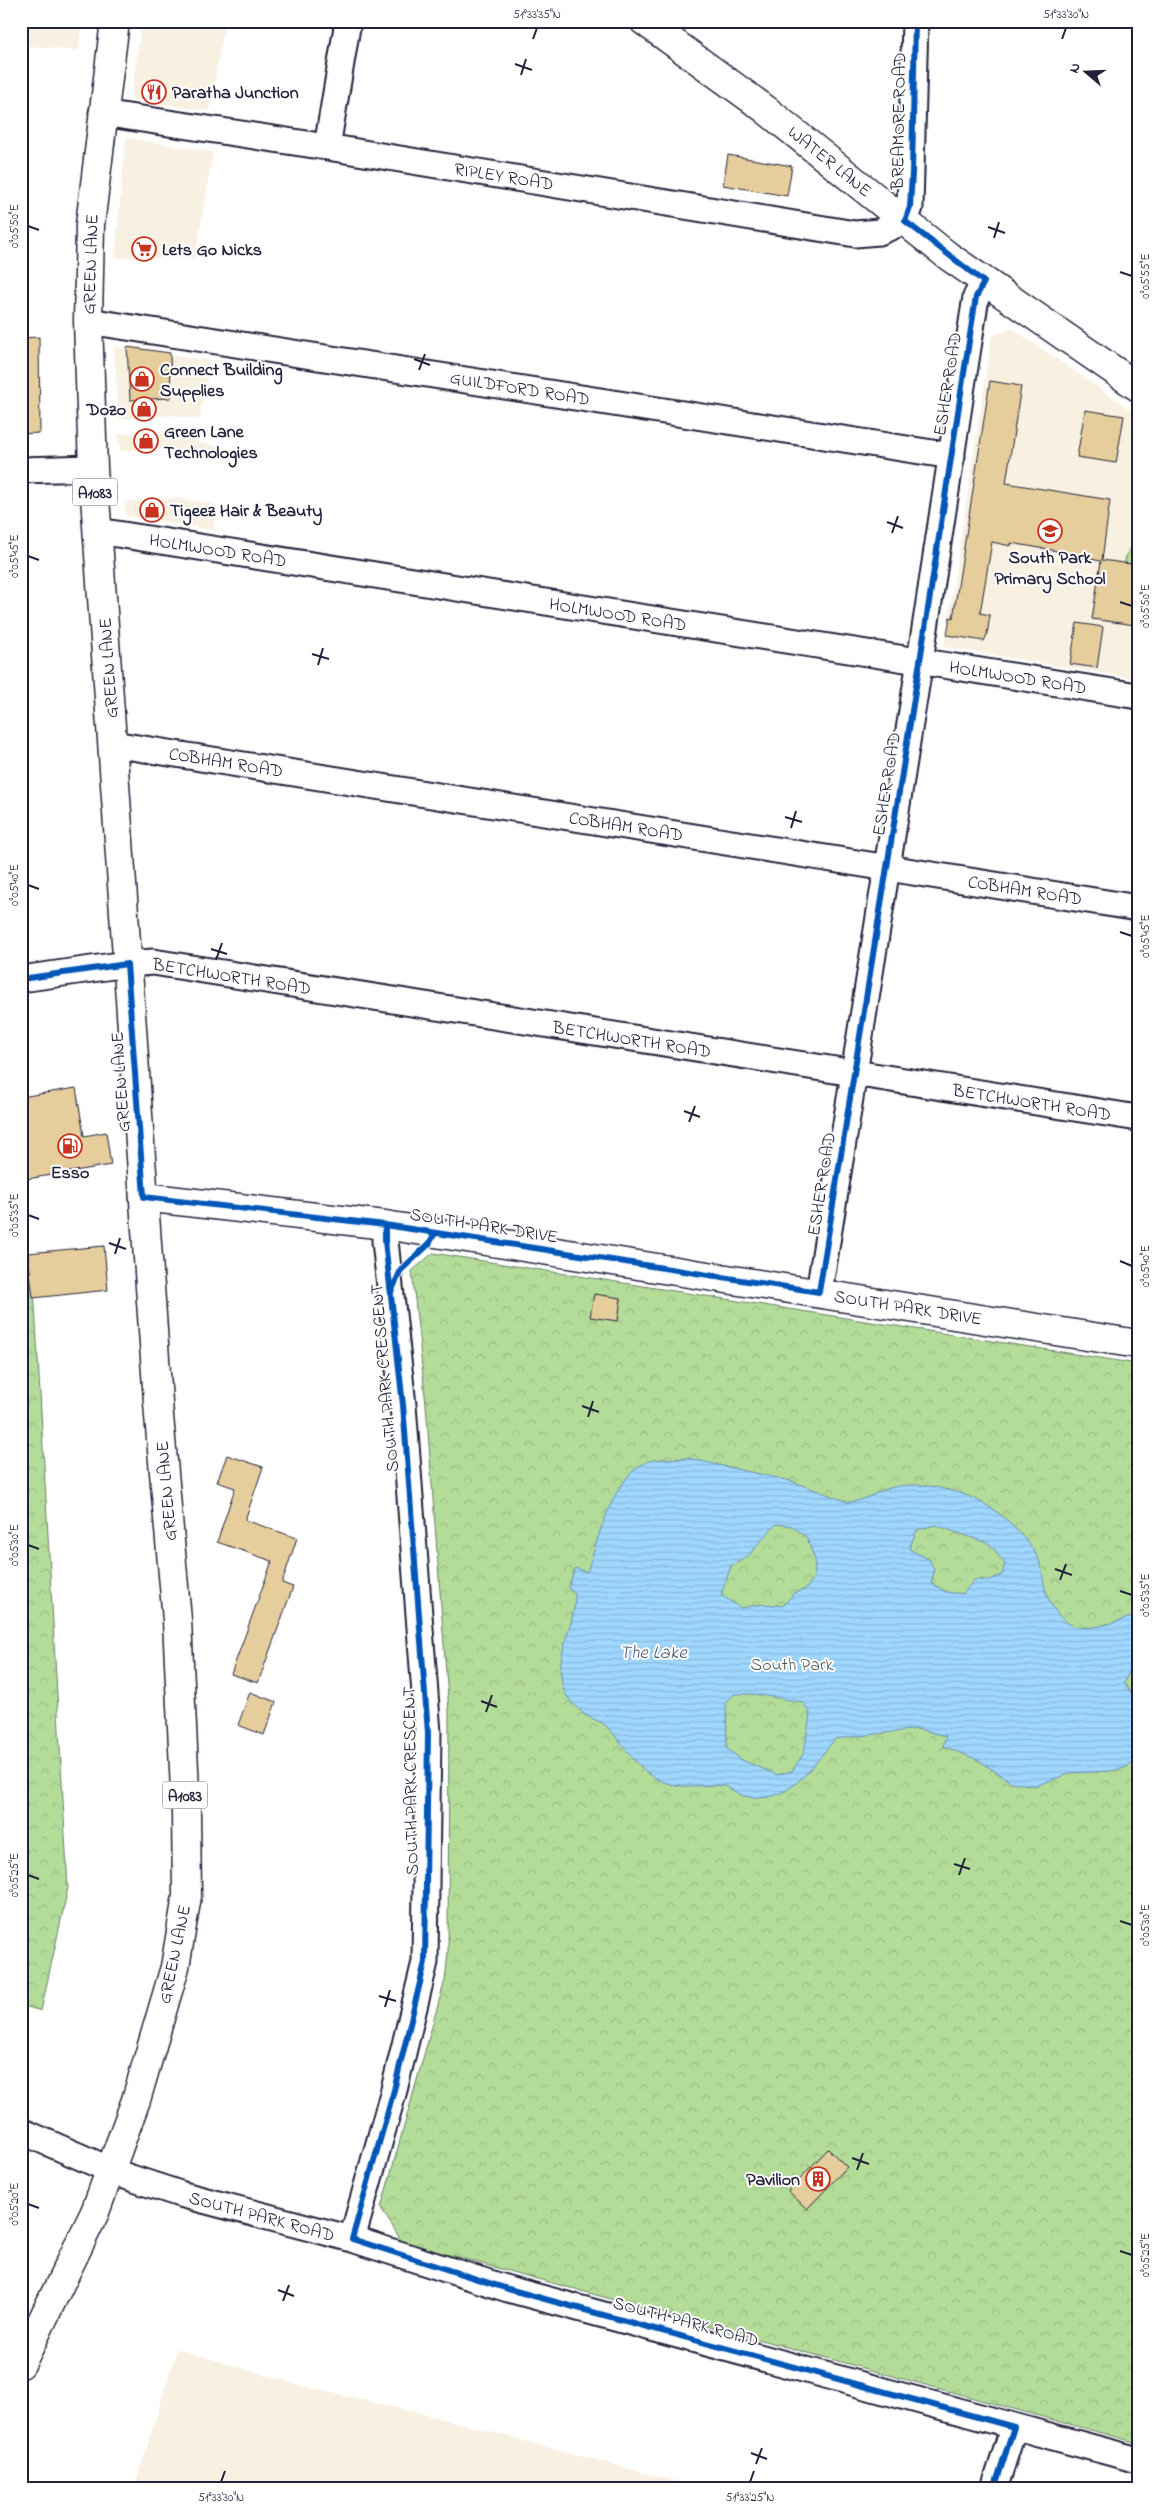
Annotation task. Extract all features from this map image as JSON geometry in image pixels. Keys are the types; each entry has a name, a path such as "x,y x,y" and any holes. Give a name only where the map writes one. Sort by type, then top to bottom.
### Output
{"main road":[{"name":"GREEN LANE","path":"21,2364 95,2212 136,2100 175,1966 187,1896 186,1812 178,1620 159,1416 93,468 88,321 90,224 102,113 115,21"},
{"name":"WATER LANE","path":"644,21 765,109 984,282 1138,387"},
{"name":"SOUTH PARK DRIVE","path":"144,1197 386,1225 819,1292 1138,1344"}],"street":[{"path":"327,147 348,21"},
{"name":"BREAMORE ROAD","path":"905,221 910,208 912,173 915,21"},
{"name":"RIPLEY ROAD","path":"102,113 327,147 855,234 879,232 905,221"},
{"name":"ESHER ROAD","path":"819,1292 920,662 976,297 984,282"},
{"name":"GUILDFORD ROAD","path":"88,321 952,456"},
{"path":"21,470 93,468"},
{"name":"HOLMWOOD ROAD","path":"98,531 1138,696"},
{"name":"COBHAM ROAD","path":"113,744 1138,908"},
{"name":"BETCHWORTH ROAD","path":"21,979 127,964 163,964 1138,1118"},
{"name":"SOUTH PARK CRESCENT","path":"352,2239 394,2090 424,1962 428,1732 402,1405 390,1292 386,1225"},
{"name":"SOUTH PARK ROAD","path":"21,2131 110,2170 180,2194 352,2239 508,2288 1138,2460"},
{"path":"994,2489 1014,2427"}],"shaded area":[{"path":"21,21 83,21 78,51 21,45"},
{"path":"142,21 225,21 209,111 131,99"},
{"path":"126,138 213,152 195,259 115,257"},
{"name":"South Park Primary School","path":"1012,328 1138,415 1138,679 944,647 992,336"},
{"path":"114,347 210,361 199,420 172,415 119,419"},
{"path":"174,432 196,435 196,442 227,448 225,456 175,449 120,451 118,434"},
{"path":"179,498 217,505 213,530 126,516 125,502"},
{"path":"177,2349 302,2386 423,2414 705,2489 134,2489"}],"green space":[{"path":"1138,544 1138,565 1124,563 1128,551"},
{"name":"South Park","path":"433,1253 1138,1364 1138,2443 402,2242 381,2208 445,1980 448,1952 449,1712 426,1405 412,1271"},
{"path":"21,1282 34,1288 68,1888 41,2011 21,2005"}],"water":[{"name":"The Lake","path":"687,1458 791,1481 848,1502 859,1501 896,1487 915,1485 962,1494 998,1513 1019,1532 1036,1554 1041,1566 1048,1597 1054,1609 1067,1623 1085,1628 1108,1624 1138,1615 1137,1655 1124,1683 1138,1703 1138,1759 1127,1767 1112,1771 1071,1773 1035,1786 1011,1782 978,1760 943,1746 946,1736 918,1729 835,1739 807,1773 786,1790 774,1796 760,1798 744,1796 724,1786 682,1786 657,1779 639,1765 605,1725 584,1714 564,1691 561,1677 562,1653 572,1618 575,1594 568,1588 575,1568 587,1572 602,1524 618,1491 628,1477 639,1466 653,1460","holes":["776,1524 792,1526 807,1538 815,1560 814,1577 806,1589 794,1593 783,1606 764,1604 741,1608 721,1595 731,1566 747,1557","935,1525 990,1544 1005,1564 1002,1575 989,1580 974,1580 963,1594 946,1592 931,1583 934,1571 930,1560 909,1549 917,1530","734,1694 754,1694 802,1702 810,1713 806,1741 804,1753 792,1771 777,1775 742,1760 727,1749 726,1703"]}],"building":[{"path":"728,155 792,166 787,196 723,185"},
{"path":"39,337 40,433 21,434 21,338"},
{"path":"127,347 170,353 171,398 130,400"},
{"path":"990,381 1021,386 1006,483 1110,500 1102,560 1138,565 1138,617 1136,617 1135,625 1092,619 1101,561 1057,553 1057,551 1011,543 1011,546 992,542 980,613 990,615 987,635 984,641 947,635 950,617 953,618"},
{"path":"1085,410 1124,416 1116,463 1077,457"},
{"path":"1077,623 1103,627 1097,668 1070,664"},
{"path":"76,1088 84,1136 106,1132 111,1165 21,1180 21,1097"},
{"path":"104,1246 108,1290 33,1298 28,1253"},
{"path":"594,1294 621,1298 618,1321 590,1317"},
{"path":"227,1455 263,1467 245,1520 297,1538 282,1583 293,1587 258,1683 231,1674 272,1561 217,1542 235,1488 217,1482"},
{"path":"250,1692 276,1702 264,1735 238,1725"},
{"name":"Pavilion","path":"828,2149 847,2167 807,2209 788,2191"}],"cycle path":[{"path":"21,979 127,964 144,1197 385,1225 819,1292 976,297 984,282 905,221 910,207 912,173 915,21"},
{"path":"385,1225 385,1241 403,1405 428,1733 425,1962 394,2090 352,2239 508,2289 1014,2427 994,2489"},
{"path":"391,1292 401,1270 429,1244 435,1233"}],"place":[{"name":"Paratha Junction","path":"154,92"},
{"name":"Lets Go Nicks","path":"144,249"},
{"name":"Connect Building Supplies","path":"142,379"},
{"name":"Dozo","path":"144,409"},
{"name":"Green Lane Technologies","path":"146,441"},
{"name":"Tigeez Hair & Beauty","path":"152,510"},
{"name":"South Park Primary School","path":"1050,531"},
{"name":"Esso","path":"70,1146"},
{"name":"Pavilion","path":"818,2179"}]}
